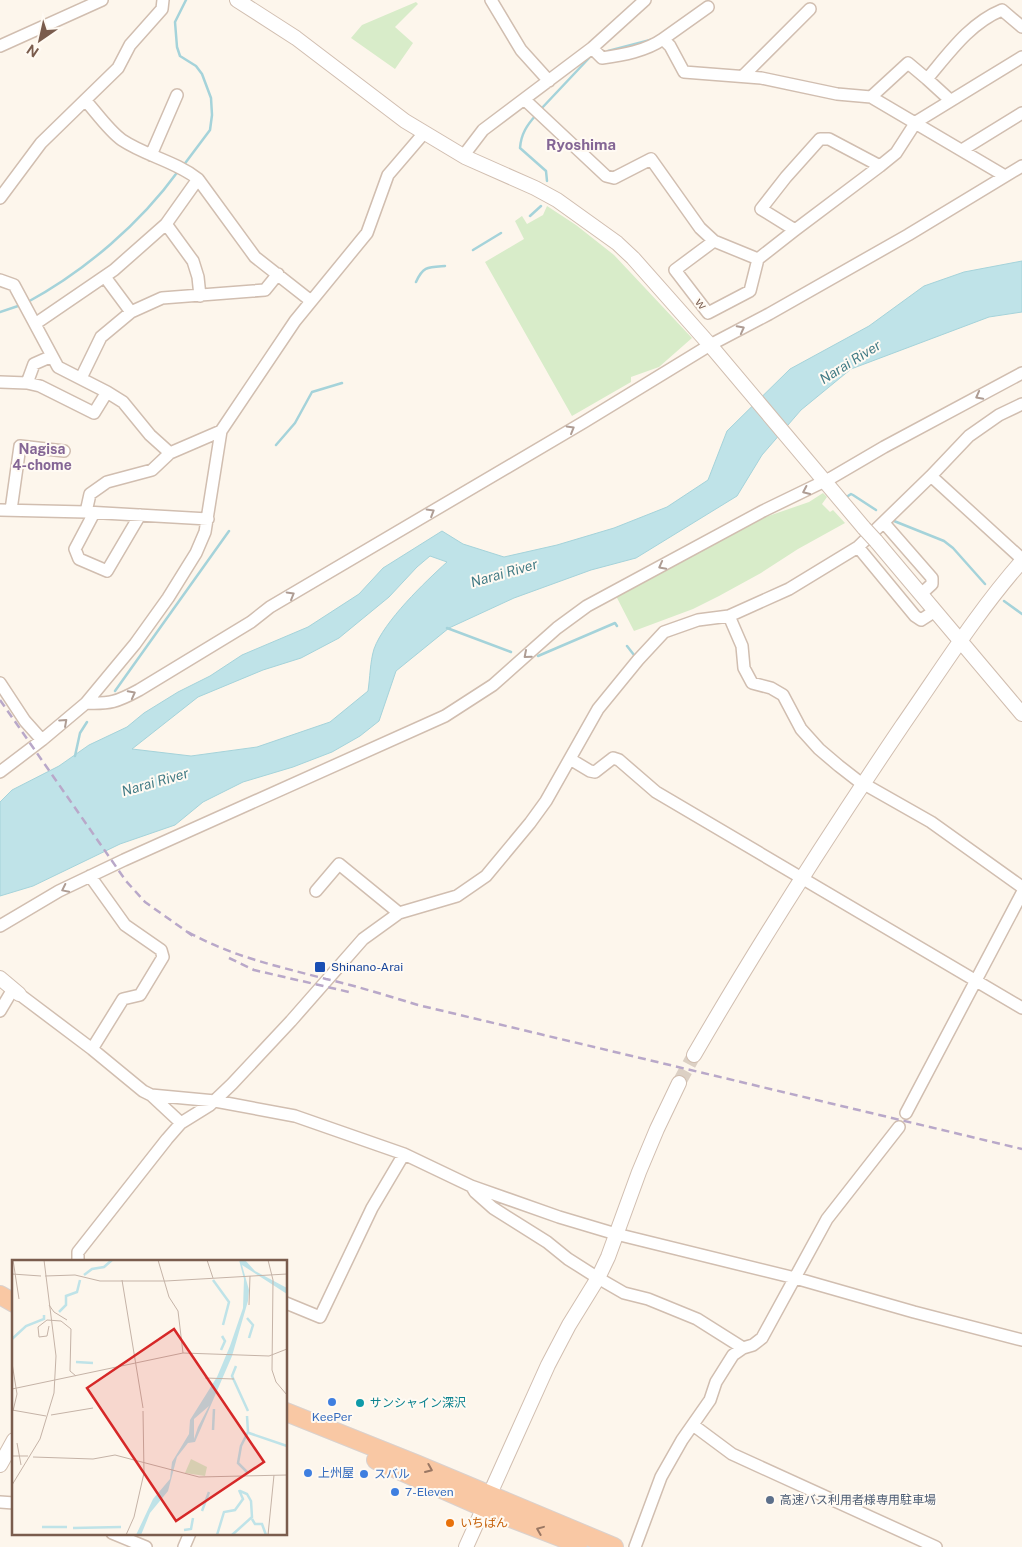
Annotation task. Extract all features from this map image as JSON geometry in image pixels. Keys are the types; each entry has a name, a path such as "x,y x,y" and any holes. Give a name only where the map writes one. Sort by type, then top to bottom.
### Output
{"highway":[{"path":"0,1285 12,1291"},
{"path":"0,1295 12,1302"},
{"path":"288,1413 586,1547"},
{"path":"288,1425 387,1465 614,1547"}],"street":[{"path":"0,46 102,0"},
{"path":"0,198 41,143 118,68 130,45 162,9 163,0"},
{"path":"237,0 296,38 405,121 465,157 535,188 571,209 598,228 633,258 712,348 1022,714"},
{"path":"491,0 522,50 549,81"},
{"path":"465,157 467,151 483,130 592,48 645,0"},
{"path":"592,48 602,58 619,56 654,46 708,7"},
{"path":"743,76 810,9"},
{"path":"927,79 962,38 991,15 1002,10 1022,27"},
{"path":"664,39 670,46 684,72 761,78 837,94 871,97 1005,176"},
{"path":"525,100 606,176 614,178 651,159 700,228 714,241 758,259 896,153 916,122 1022,56"},
{"path":"871,97 908,63 950,100"},
{"path":"151,154 177,95"},
{"path":"85,100 121,139 186,170 198,179 255,257 311,301"},
{"path":"962,150 1022,113"},
{"path":"1,768 42,740 86,703 135,644 168,598 196,553 205,532 221,431 295,321 367,233 388,175 408,149 424,133"},
{"path":"794,230 761,209 786,176 820,139 829,139 880,166"},
{"path":"86,703 108,704 139,690 252,622 270,607 575,427 900,240 1022,166"},
{"path":"35,324 114,270 166,224 198,179"},
{"path":"166,224 193,261 198,277 200,296"},
{"name":"ｗ","path":"714,241 675,270 708,313 750,291 758,259"},
{"path":"81,378 101,337 131,312 162,298 265,290 278,274"},
{"path":"105,276 131,312"},
{"path":"0,280 14,285 58,367 123,402 150,435 170,453"},
{"path":"27,382 34,364 52,356"},
{"path":"0,926 29,908 90,876 446,716 493,684 557,628 587,606 763,510 824,480 1022,373"},
{"path":"0,382 27,382 40,386 94,413 107,392"},
{"path":"78,1260 78,1252 151,1157 181,1123 215,1101 291,1021 363,939 399,913 457,896 486,876 546,801 598,709 638,660 664,632 698,620 729,616 789,589 858,547 969,436 999,416 1022,404"},
{"path":"140,515 107,571 79,559 75,549 90,512 90,494 108,482 152,470 170,453 221,431"},
{"path":"64,452 20,446 6,510 90,512 208,519"},
{"path":"694,1056 741,975 864,783 989,600 1022,560 931,476"},
{"path":"884,523 932,578 932,584 920,594"},
{"path":"858,547 915,616 921,620 935,611"},
{"path":"729,616 742,646 744,668 752,684 771,688 784,695 795,720 809,739 839,766 864,783 931,822 1022,887"},
{"path":"0,683 25,720 42,740"},
{"path":"570,759 595,772 613,758 619,760 656,792 1022,1008"},
{"path":"316,890 339,864 399,913"},
{"path":"90,876 125,925 161,950 163,958 140,995 123,999 92,1049"},
{"path":"906,1113 1022,893"},
{"path":"0,978 143,1091 151,1095 181,1123"},
{"path":"0,1011 16,991"},
{"path":"466,1547 548,1364 598,1278 608,1257 639,1172 679,1083"},
{"path":"151,1095 215,1101 294,1116 404,1154 471,1186 559,1218 795,1278 1022,1340"},
{"path":"635,1547 660,1477 682,1440 710,1400 716,1382 733,1355 762,1338 827,1219 899,1127"},
{"path":"288,1304 320,1317 372,1208 404,1154"},
{"path":"471,1186 493,1208 598,1278 624,1293 648,1299 697,1319 743,1348"},
{"path":"693,1425 732,1454 936,1547"},
{"path":"0,1465 12,1444"},
{"path":"114,1534 146,1547"},
{"path":"184,1547 190,1534"}],"green space":[{"path":"416,2 418,4 395,27 413,43 395,69 351,38 362,25"},
{"path":"547,206 576,225 614,255 692,338 659,367 631,377 631,382 572,416 485,262 524,239 515,221 522,216 527,224 543,215"},
{"path":"823,493 827,497 822,504 830,512 833,510 845,523 719,596 693,609 634,631 615,594 757,520 809,502"}],"water":[{"name":"Narai River","path":"1022,261 1022,312 989,317 851,369 801,410 762,455 737,496 636,558 591,570 514,598 449,628 396,671 379,721 360,736 332,752 293,767 243,782 203,802 175,825 120,844 33,886 0,896 0,802 12,790 59,766 89,745 127,727 144,713 178,692 210,676 242,655 308,627 359,594 383,568 442,531 463,544 504,557 557,545 614,528 667,507 708,480 727,431 790,369 869,326 924,286 964,272","holes":["430,556 447,562 406,602 379,638 374,649 368,691 330,722 257,747 191,756 132,749 198,697 263,670 301,658 339,638 389,597"]}],"waterway":[{"path":"183,166 210,130 212,115 211,98 202,74 196,66 180,56 177,47 175,22 186,0"},
{"path":"608,51 654,39"},
{"path":"541,109 590,57"},
{"path":"536,115 525,130 520,148 546,171 547,181"},
{"path":"26,303 69,276 110,245 147,209 179,170"},
{"path":"530,216 541,206"},
{"path":"473,250 501,233"},
{"path":"416,282 421,273 427,268 445,266"},
{"path":"0,312 21,305"},
{"path":"276,445 295,423 312,392 342,383"},
{"path":"848,496 851,494 876,510"},
{"path":"894,521 944,541 953,548 985,584"},
{"path":"115,691 229,531"},
{"path":"1004,601 1022,614"},
{"path":"538,656 615,623 617,626"},
{"path":"447,628 511,652"},
{"path":"627,646 634,655"},
{"path":"75,756 80,733 87,722"}],"tunnel":[{"path":"679,1083 694,1055"}],"railway":[{"path":"0,700 126,881 145,902 193,936"},
{"path":"188,932 205,941 256,960 418,1005 1022,1149"},
{"path":"229,958 254,970 349,992"}],"place":[{"name":"Shinano-Arai","path":"320,967"},
{"name":"KeePer","path":"332,1402"},
{"name":"サンシャイン深沢","path":"360,1403"},
{"name":"上州屋","path":"308,1473"},
{"name":"スバル","path":"364,1474"},
{"name":"7-Eleven","path":"395,1492"},
{"name":"高速バス利用者様専用駐車場","path":"770,1500"},
{"name":"いちばん","path":"450,1523"}],"district":[{"name":"Ryoshima","path":"581,144"},
{"name":"Nagisa 4-chome","path":"42,458"}]}
